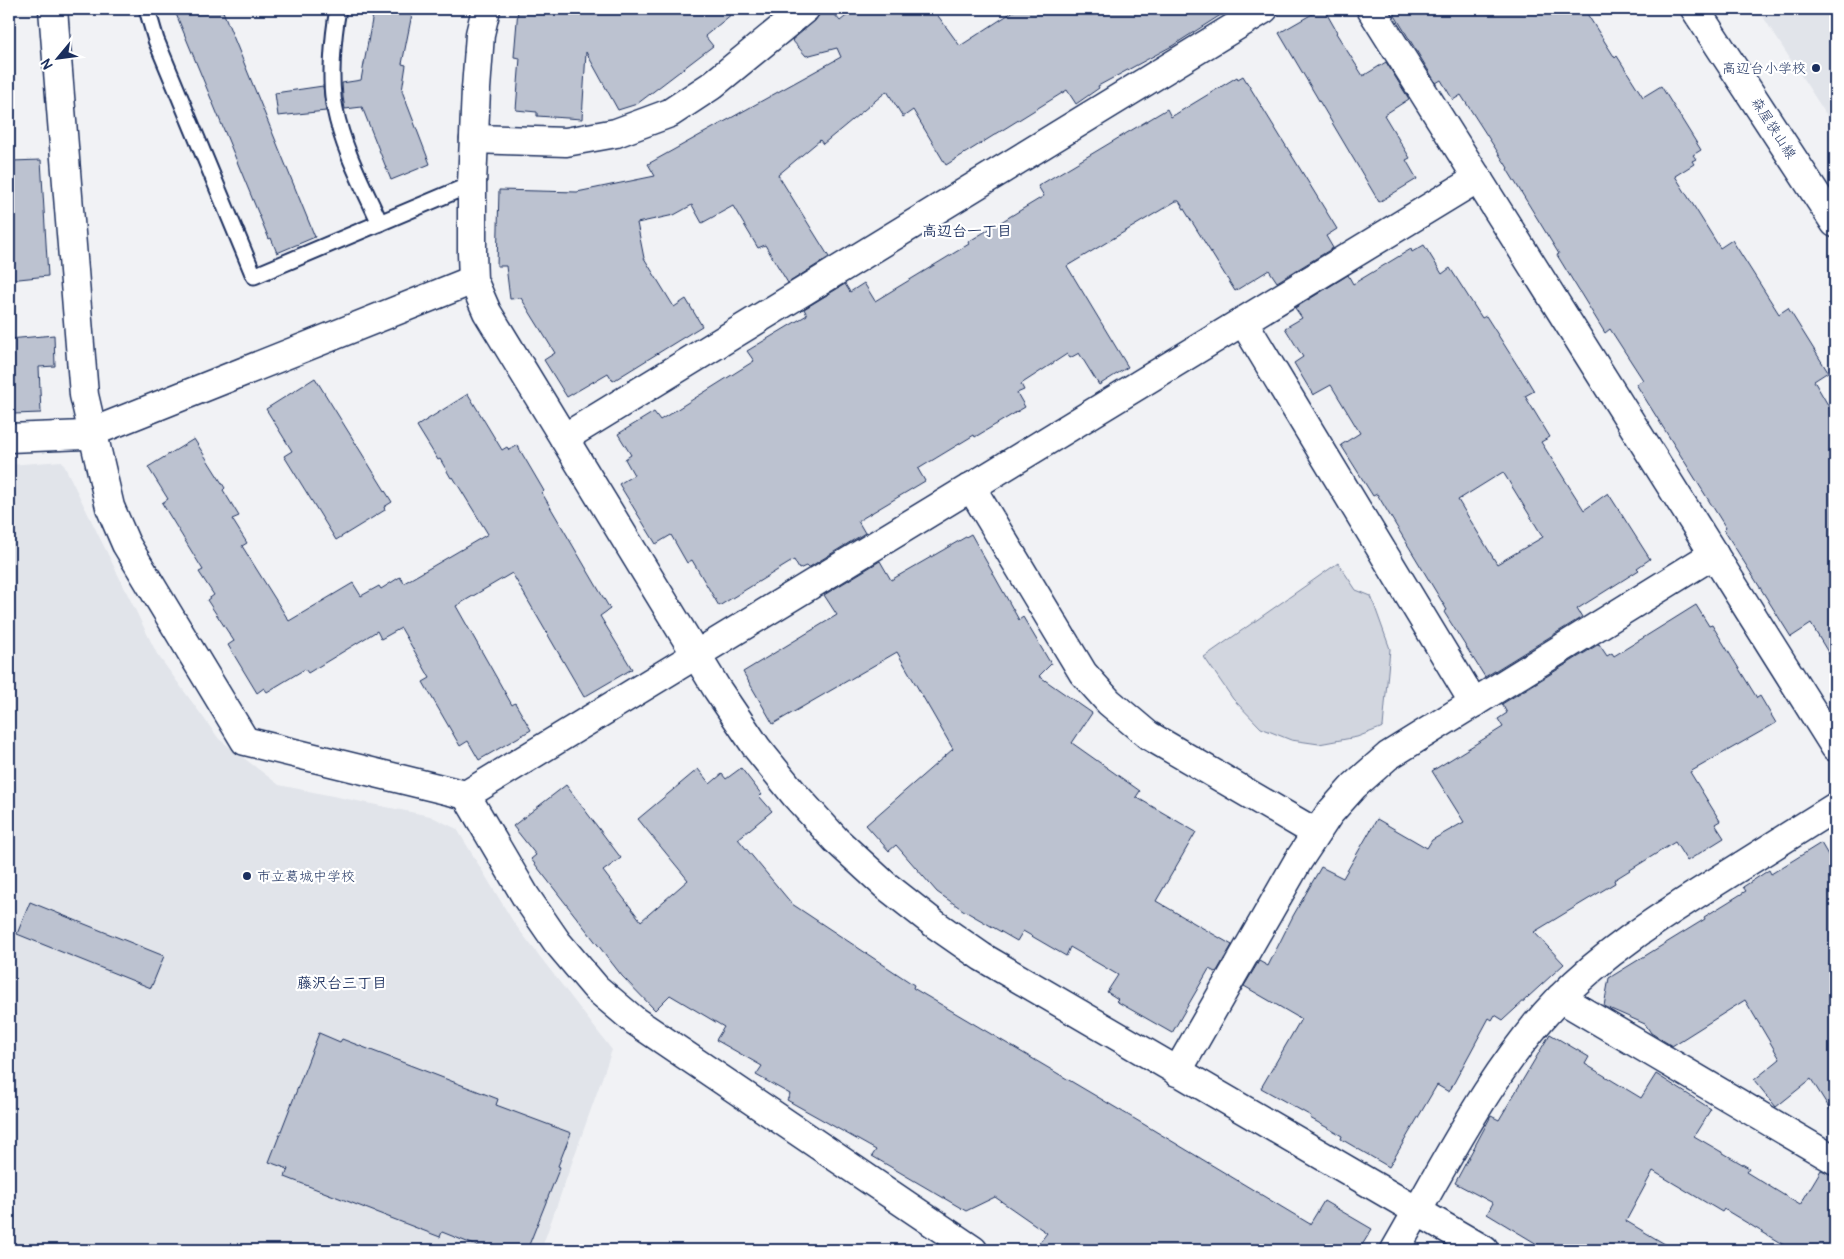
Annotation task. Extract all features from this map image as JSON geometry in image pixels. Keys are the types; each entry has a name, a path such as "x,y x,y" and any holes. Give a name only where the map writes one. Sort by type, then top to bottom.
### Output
{"street":[{"path":"53,9 84,395 110,507 126,544 245,741 466,795 1478,178"},
{"path":"486,9 480,34 474,139 472,184 473,280 487,312 696,655 757,748 794,795 836,840 885,885 982,957 1484,1250"},
{"path":"474,139 566,142 616,133 670,113 711,86 805,9"},
{"path":"564,438 1264,9"},
{"path":"1371,9 1835,747"},
{"name":"森屋狭山線","path":"1695,9 1835,223"},
{"path":"9,438 85,435 473,280"},
{"path":"1243,321 1474,703"},
{"path":"971,487 1083,674 1109,702 1148,735 1316,833"},
{"path":"1177,1072 1316,833 1329,814 1354,786 1388,756 1714,554"},
{"path":"466,795 556,942 596,988 635,1021 973,1250"},
{"path":"1395,1250 1491,1085 1560,998 1597,964 1645,926 1835,807"},
{"path":"1560,998 1835,1160"}],"lane":[{"path":"146,9 156,40 254,276 472,184"},
{"path":"338,9 333,77 334,107 353,164 380,223"}],"shaded area":[{"name":"高辺台小学校","path":"1758,9 1835,9 1835,128"},
{"name":"市立葛城中学校","path":"62,461 157,654 219,739 279,785 430,816 457,829 514,923 612,1050 541,1250 9,1250 9,465"},
{"path":"1338,563 1356,590 1371,596 1390,649 1383,727 1357,737 1319,744 1291,740 1261,728 1233,699 1204,657"}],"building":[{"path":"174,9 222,9 315,237 277,253 271,238 269,239"},
{"path":"374,9 413,9 402,64 406,65 402,91 430,164 391,180 362,107 345,109 343,97 342,83 361,80"},
{"path":"518,9 738,9 705,36 713,46 637,104 618,110 586,52 582,119 537,116 537,112 516,110 520,58 514,57"},
{"path":"764,9 781,9 771,17"},
{"path":"820,9 830,9 840,21 855,9 933,9 960,46 1017,9 1230,9 1172,46 1098,86 1099,88 1076,104 1067,90 946,165 913,110 903,117 887,91 823,144 820,140 778,175 829,257 788,283 765,245 758,248 733,206 702,223 692,205 674,215 637,223 644,258 674,307 686,299 702,326 613,381 608,373 567,397 544,360 555,353 521,298 510,299 506,266 497,266 499,190 577,192 655,176 648,164 841,57 837,48 806,56 792,40 815,21"},
{"path":"1324,9 1336,33 1363,76 1386,62 1409,99 1384,115 1410,158 1406,160 1417,179 1379,202 1279,33"},
{"path":"1391,9 1584,9 1615,58 1617,56 1643,97 1661,86 1701,150 1693,155 1696,159 1692,161 1694,164 1675,176 1720,248 1732,240 1779,314 1788,308 1828,372 1814,381 1835,417 1835,664 1811,624 1791,637 1724,530 1726,528 1636,384 1643,380 1610,329 1605,333 1557,255 1559,254 1508,168 1461,95 1453,100 1441,80 1436,83"},
{"path":"1243,76 1337,229 1326,236 1333,248 1277,282 1269,270 1235,291 1179,201 1176,201 1067,266 1128,367 1099,385 1079,353 1070,358 1067,354 1021,384 1024,390 1017,393 1025,407 918,469 925,481 858,521 865,533 808,568 806,566 799,569 794,560 719,606 692,560 687,563 671,535 656,544 619,484 634,475 625,459 631,455 618,434 654,412 660,420 754,361 747,351 807,315 804,309 845,284 850,292 864,283 875,301 1044,196 1038,186 1167,109 1171,117 1237,77 1238,79"},
{"path":"323,86 326,111 278,116 275,93"},
{"path":"41,160 48,276 9,280 9,163 12,163 12,161"},
{"path":"1424,245 1442,274 1450,268 1482,318 1486,316 1534,391 1525,396 1550,437 1541,442 1584,510 1608,493 1650,559 1637,568 1639,570 1577,609 1582,617 1485,677 1444,612 1447,610 1377,494 1373,496 1341,445 1360,433 1331,385 1313,395 1294,363 1303,357 1285,328 1302,318 1295,308 1348,275 1353,284 1411,249 1412,252","holes":["1503,472 1543,537 1497,564 1458,500"]},
{"path":"54,335 55,366 39,367 41,413 14,414 13,406 9,406 9,339"},
{"path":"315,378 392,502 384,507 385,510 336,540 284,456 292,451 266,409"},
{"path":"468,394 502,450 507,447 509,450 517,445 544,491 542,493 610,609 600,616 632,669 584,697 512,573 456,606 512,705 515,703 531,730 479,760 468,741 460,746 423,682 430,678 401,628 381,639 377,631 308,673 305,669 267,692 264,688 257,693 228,645 234,641 207,600 214,595 199,572 203,570 162,503 168,499 148,467 194,439 225,488 223,490 239,516 232,519 247,543 242,546 289,621 353,583 361,596 379,586 381,589 400,577 404,583 488,534 453,477 451,478 440,459 438,460 417,426"},
{"path":"971,534 1019,620 1023,617 1051,664 1039,676 1092,713 1072,743 1140,791 1136,797 1196,832 1156,901 1232,945 1217,971 1209,969 1172,1033 1116,1001 1118,999 1107,992 1118,975 1070,947 1066,956 1023,931 1017,941 963,910 937,892 896,845 889,851 866,825 953,749 897,652 773,724 743,672 837,615 824,595 880,561 891,580"},
{"path":"1696,605 1709,626 1712,625 1757,698 1760,696 1776,723 1690,772 1720,821 1715,824 1724,838 1687,861 1675,842 1614,880 1615,883 1534,932 1564,964 1503,1020 1495,1015 1492,1020 1489,1018 1449,1092 1437,1085 1389,1167 1341,1139 1342,1136 1310,1118 1311,1116 1261,1088 1301,1019 1244,986 1259,961 1268,966 1293,916 1321,867 1343,878 1377,819 1427,848 1432,840 1464,822 1432,771 1503,727 1498,719 1507,713 1502,704 1599,644 1607,656 1612,653 1614,656"},
{"path":"741,768 762,795 759,796 772,811 738,839 792,904 914,985 913,988 1310,1224 1324,1201 1372,1229 1359,1250 1034,1250 1047,1233 995,1197 966,1211 872,1156 876,1150 787,1100 790,1094 756,1075 762,1066 716,1040 724,1027 670,995 655,1010 622,976 531,859 536,855 513,826 566,785 621,858 603,871 641,921 688,880 638,819 698,769 710,784 722,774 726,779"},
{"path":"1821,843 1835,867 1835,1117 1811,1079 1776,1107 1754,1080 1780,1059 1745,1000 1672,1046 1651,1033 1645,1024 1604,1006 1609,978 1705,919 1704,917 1746,891 1743,887 1769,870 1771,874"},
{"path":"30,902 164,956 151,988 17,934"},
{"path":"319,1033 340,1042 342,1039 498,1099 496,1105 571,1133 558,1166 560,1167 527,1250 487,1250 442,1232 440,1237 285,1177 288,1169 269,1162"},
{"path":"1550,1034 1589,1057 1585,1064 1641,1098 1656,1074 1711,1109 1694,1136 1749,1168 1746,1172 1800,1205 1821,1170 1835,1176 1835,1250 1792,1250 1724,1209 1722,1212 1653,1171 1626,1221 1675,1250 1547,1250 1487,1214 1493,1203 1455,1183 1491,1116 1499,1120"}],"place":[{"name":"高辺台小学校","path":"1816,68"},
{"name":"市立葛城中学校","path":"247,876"}],"district":[{"name":"高辺台一丁目","path":"967,231"},
{"name":"藤沢台三丁目","path":"342,983"}]}
